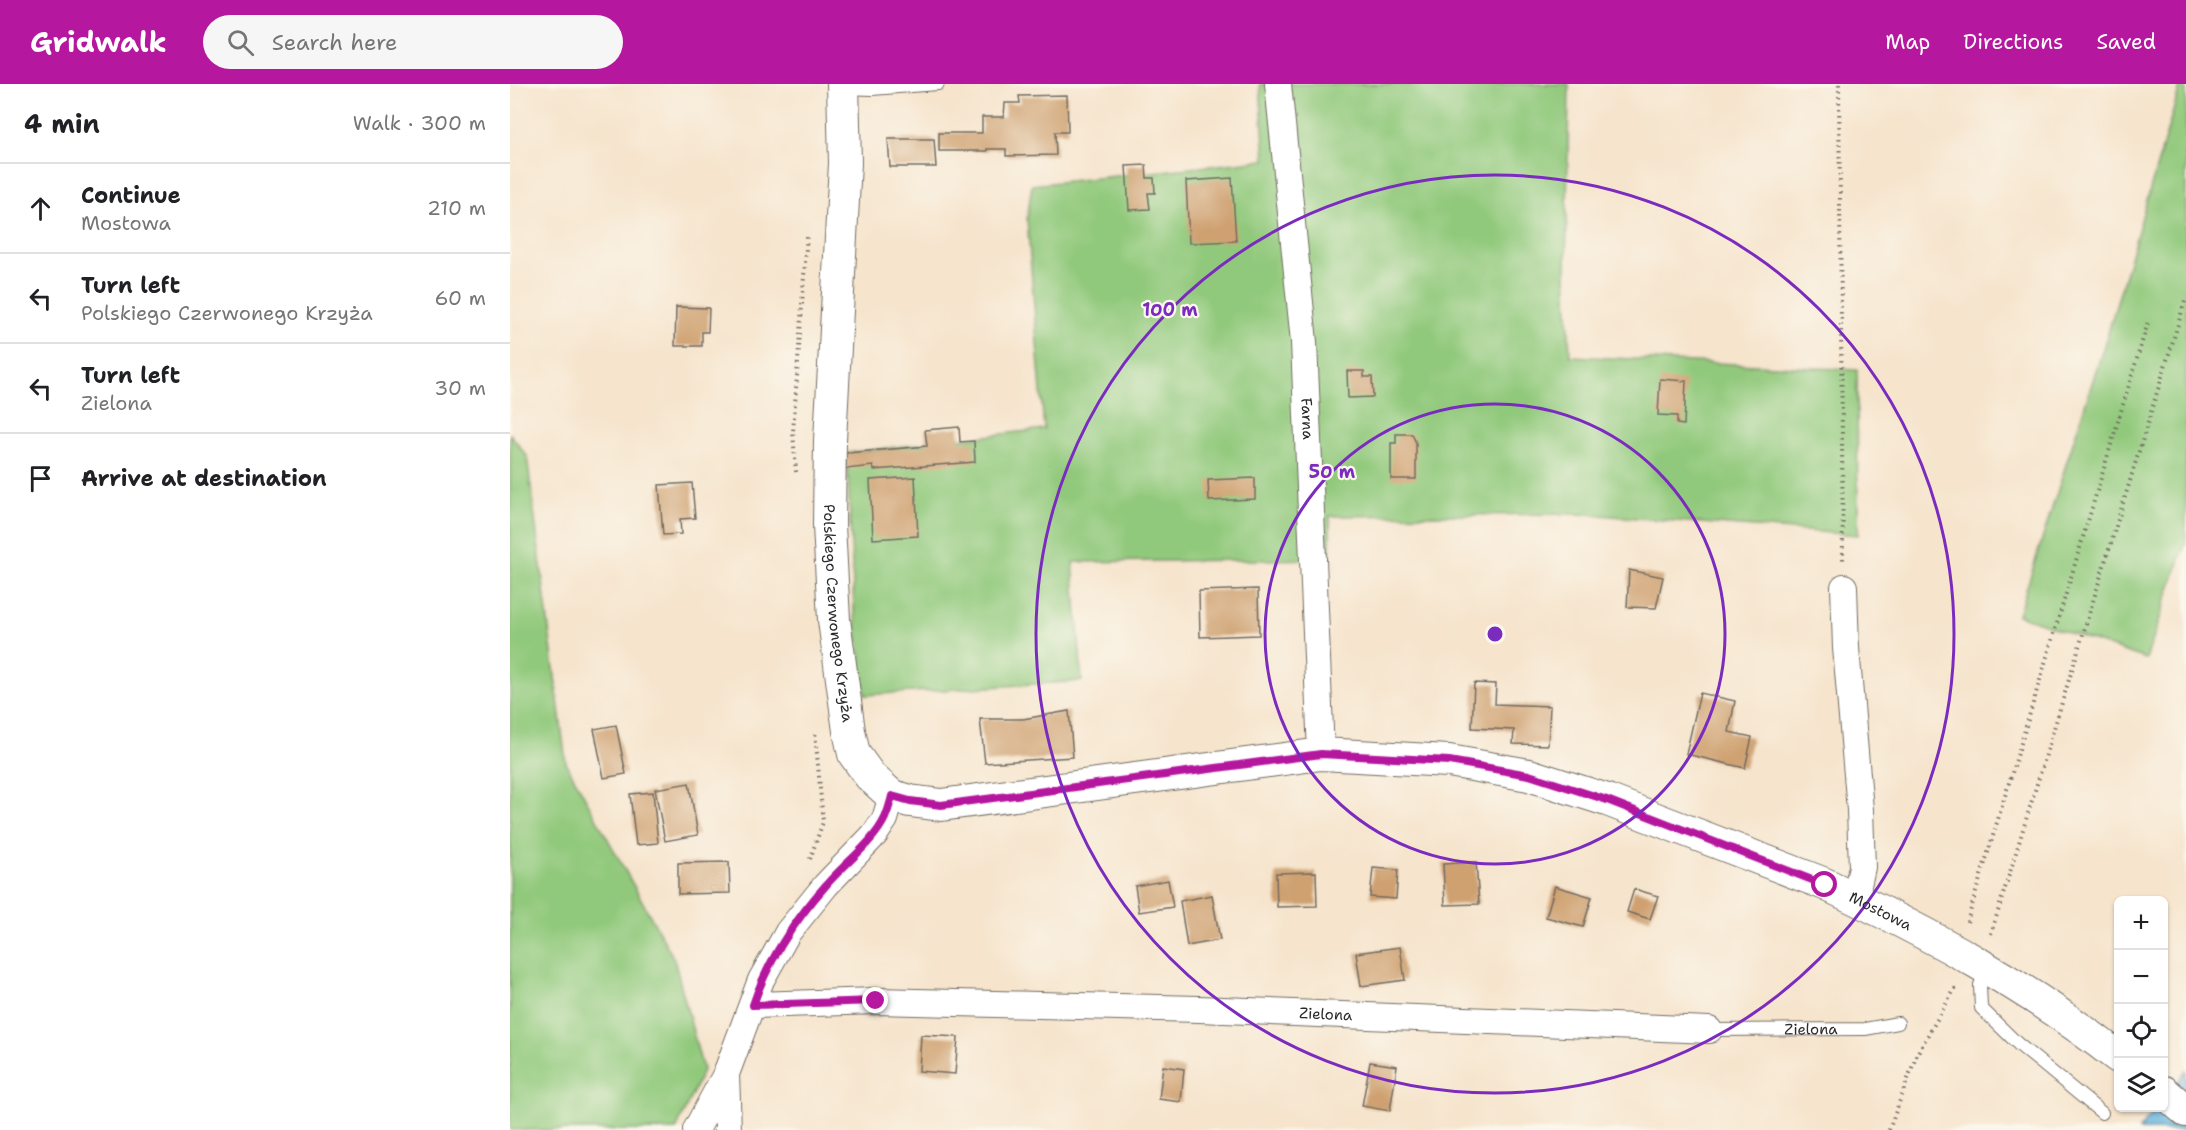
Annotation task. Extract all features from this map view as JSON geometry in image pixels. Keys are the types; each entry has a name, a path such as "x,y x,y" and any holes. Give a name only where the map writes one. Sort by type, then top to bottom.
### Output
{"street":[{"name":"Farna","path":"1278,84 1304,342 1321,754"},
{"name":"Polskiego Czerwonego Krzyża","path":"843,86 845,163 830,440 829,525 834,620 854,754 870,776 892,796"},
{"path":"1844,587 1846,648 1860,810 1862,867 1854,899"},
{"name":"Mostowa","path":"892,796 941,805 1321,754 1449,761 1529,775 1607,800 1825,885 1972,960 2047,1004 2114,1054"},
{"path":"696,1130 726,1074 761,980 788,932 826,885 875,834 885,819 892,796"},
{"name":"Zielona","path":"753,1005 876,1001 1199,1009 1709,1030"},
{"path":"726,1074 728,1130"},
{"path":"2168,1096 2186,1111"}],"lane":[{"path":"843,86 938,84"},
{"path":"1972,960 1980,985 1981,1008 2018,1044 2102,1113"},
{"name":"Zielona","path":"1709,1030 1865,1029 1898,1023"}],"path":[{"path":"1839,84 1841,495 1844,587"},
{"path":"1995,925 2186,298"},
{"path":"1889,1130 1917,1054 1972,960 2148,322"}],"green space":[{"path":"1260,84 1569,84 1566,273 1570,356 1857,370 1858,535 1585,514 1330,516 1330,559 1073,562 1082,681 865,695 854,609 847,453 1044,429 1027,219 1032,185 1265,160"},
{"path":"2181,84 2186,84 2186,542 2146,659 2018,615 2108,333"},
{"path":"510,434 527,456 566,763 674,959 703,1070 676,1130 510,1130"}],"water":[{"path":"2186,1071 2186,1130 2139,1130 2154,1112 2168,1112 2168,1095"}],"building":[{"path":"1067,95 1068,132 1055,132 1056,155 1006,156 1006,149 939,151 939,133 982,133 982,117 1004,117 1005,103 1020,103 1019,96"},
{"path":"888,139 934,139 936,167 890,167"},
{"path":"1146,165 1147,178 1154,178 1155,193 1148,193 1150,209 1129,210 1126,166"},
{"path":"1232,178 1236,241 1189,243 1186,181"},
{"path":"676,307 709,308 708,332 702,332 702,346 675,346"},
{"path":"1347,371 1364,371 1364,377 1372,377 1373,397 1348,398"},
{"path":"1660,379 1686,381 1684,425 1677,424 1677,416 1658,415"},
{"path":"959,427 960,442 974,441 975,462 874,470 873,466 846,469 846,453 927,446 925,430"},
{"path":"1396,434 1412,434 1416,443 1416,479 1391,479 1391,443 1396,443"},
{"path":"915,477 918,536 873,539 870,480"},
{"path":"1255,478 1255,499 1209,501 1208,480"},
{"path":"692,483 695,518 680,519 681,534 663,535 659,485"},
{"path":"1629,570 1663,577 1656,608 1627,607"},
{"path":"1258,589 1259,635 1200,637 1199,591"},
{"path":"1474,683 1496,684 1495,704 1550,706 1548,745 1513,744 1514,730 1472,728"},
{"path":"1700,693 1735,701 1729,732 1752,737 1745,768 1686,754"},
{"path":"1069,711 1073,757 985,763 980,719 1023,719"},
{"path":"616,725 626,774 604,778 594,729"},
{"path":"689,783 698,835 665,841 655,789"},
{"path":"653,792 658,843 636,845 630,794"},
{"path":"729,862 730,893 678,894 678,863"},
{"path":"1476,862 1479,904 1445,905 1443,864"},
{"path":"1373,868 1398,870 1396,899 1370,897"},
{"path":"1316,872 1317,906 1277,907 1276,873"},
{"path":"1168,880 1173,907 1139,912 1135,886"},
{"path":"1555,886 1592,897 1583,927 1546,917"},
{"path":"1634,889 1658,896 1650,919 1627,912"},
{"path":"1212,895 1220,940 1187,946 1180,901"},
{"path":"1400,947 1405,980 1361,986 1356,953"},
{"path":"921,1035 958,1037 955,1074 919,1071"},
{"path":"1370,1062 1397,1066 1390,1111 1362,1106"},
{"path":"1163,1066 1184,1069 1181,1102 1159,1099"}],"route":[{"path":"876,1001 753,1005 761,980 788,932 826,885 875,834 885,819 892,796 941,805 1321,754 1449,761 1529,775 1607,800 1825,885"}]}
